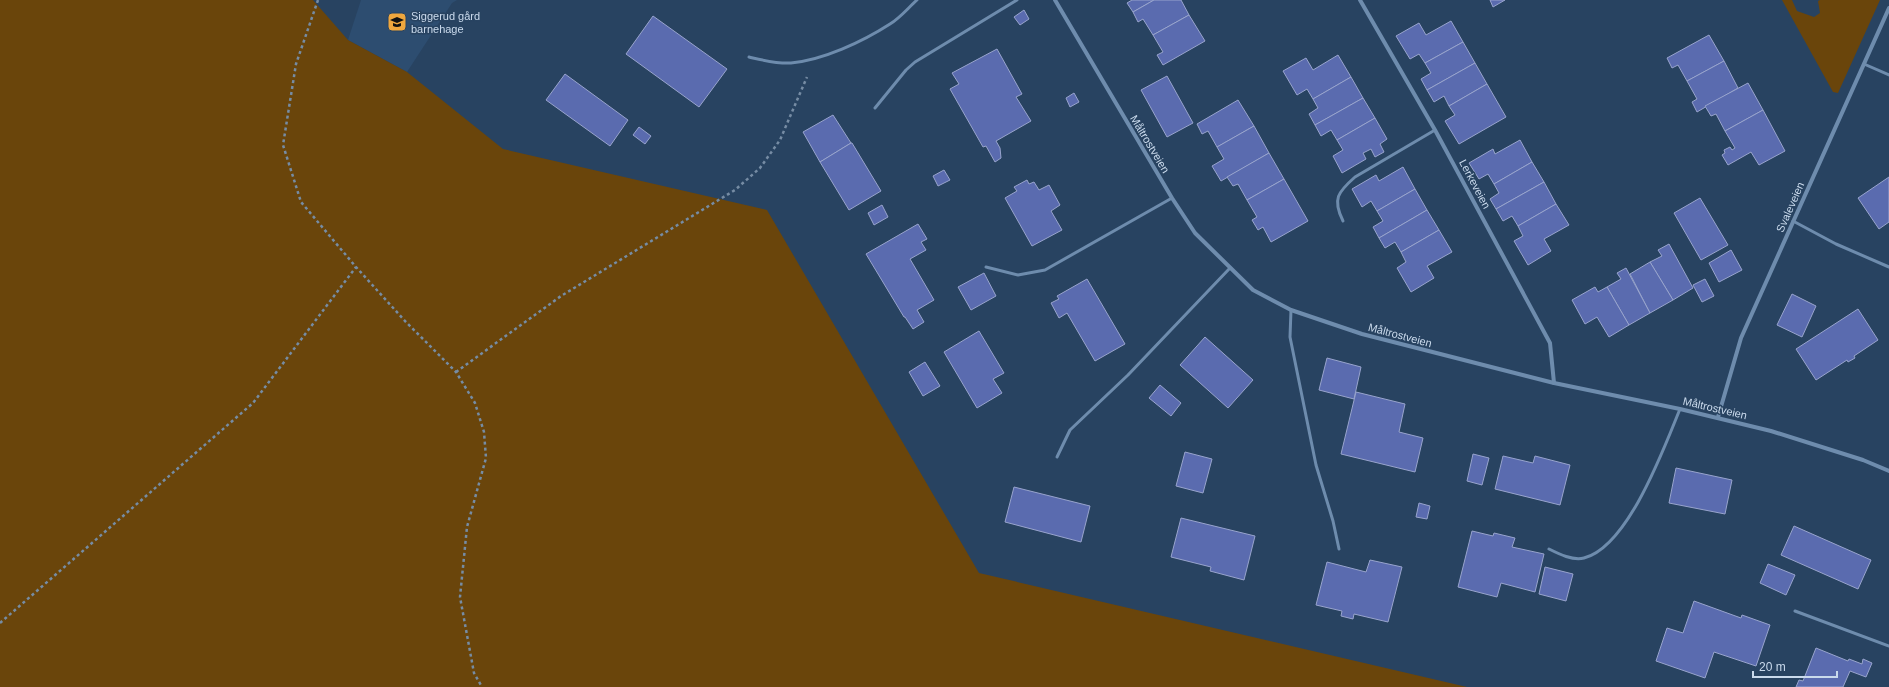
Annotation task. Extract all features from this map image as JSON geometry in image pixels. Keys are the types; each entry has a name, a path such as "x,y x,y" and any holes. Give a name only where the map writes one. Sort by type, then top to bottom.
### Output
{"street":[{"name":"Måltrostveien","path":"1055,0 1172,198 1195,233 1253,290 1290,310 1362,334 1554,383 1718,417 1771,431 1863,460 1889,471"},
{"name":"Lerkeveien","path":"1360,0 1435,130 1550,343 1554,383"},
{"name":"Svaleveien","path":"1718,417 1741,338 1889,8"}],"lane":[{"path":"749,57 770,62 790,63 815,58 854,44 891,24 917,0"},
{"path":"874,108 906,70 916,62 1017,0"},
{"path":"1864,64 1889,75"},
{"path":"1343,221 1336,208 1340,194 1345,186 1356,177 1435,130"},
{"path":"986,267 1018,275 1045,270 1172,198"},
{"path":"1793,221 1836,244 1889,267"},
{"path":"1057,457 1070,430 1128,375 1230,268"},
{"path":"1290,310 1291,345 1316,465 1333,521 1339,549"},
{"path":"1549,549 1564,556 1582,559 1597,554 1610,542 1629,517 1657,465 1680,409"},
{"path":"1795,611 1889,646"}],"path":[{"path":"318,0 296,64 283,145 301,202 356,267 456,372 475,403 484,432 486,458 467,527 460,597 474,672 482,687"},
{"path":"456,372 561,296 735,190 760,168 780,140 815,58"},
{"path":"0,623 252,403 356,267"}],"shaded area":[{"path":"0,0 313,0 348,40 407,72 503,149 767,210 979,573 1467,687 0,687"},
{"name":"Siggerud gård barnehage","path":"361,0 457,0 452,3 407,72 348,40"},
{"path":"1782,0 1792,0 1797,11 1814,17 1820,13 1818,1 1820,0 1880,0 1838,93 1833,92"}],"building":[{"path":"1132,0 1154,0 1133,12 1127,3"},
{"path":"1154,0 1181,0 1189,15 1153,35 1143,19 1138,22 1133,12"},
{"path":"1490,0 1505,0 1493,7"},
{"path":"1024,10 1029,19 1020,25 1014,17"},
{"path":"1189,15 1205,41 1163,65 1157,55 1163,52 1153,35"},
{"path":"653,16 727,69 699,107 626,54"},
{"path":"1451,21 1463,42 1425,63 1419,54 1410,59 1396,36 1419,23 1426,35"},
{"path":"1709,35 1724,61 1687,81 1678,65 1672,68 1667,58"},
{"path":"1463,42 1475,63 1427,90 1421,79 1431,73 1425,63"},
{"path":"997,49 1022,94 1016,97 1031,121 996,141 1000,148 1001,158 995,162 986,146 983,147 950,89 959,84 952,73"},
{"path":"1338,55 1351,77 1313,99 1307,89 1297,95 1283,71 1306,58 1313,70"},
{"path":"1724,61 1738,88 1697,112 1692,102 1697,99 1687,81"},
{"path":"1475,63 1487,84 1449,106 1444,96 1434,102 1427,90"},
{"path":"565,74 628,120 610,146 546,100"},
{"path":"1167,76 1193,123 1167,137 1141,90"},
{"path":"1351,77 1363,98 1315,125 1309,114 1318,108 1313,99"},
{"path":"1748,83 1763,110 1725,131 1716,114 1711,116 1705,106"},
{"path":"1487,84 1506,117 1459,144 1445,121 1455,115 1449,106"},
{"path":"1074,93 1079,102 1070,107 1066,98"},
{"path":"1363,98 1375,118 1337,140 1331,130 1321,136 1315,125"},
{"path":"1238,100 1254,126 1217,147 1208,131 1202,134 1197,124"},
{"path":"1763,110 1785,151 1759,165 1751,152 1728,165 1722,155 1725,153 1724,150 1730,147 1732,150 1735,148 1725,131"},
{"path":"833,115 851,143 820,162 803,132"},
{"path":"1375,118 1387,139 1380,144 1384,152 1375,157 1371,149 1363,153 1366,159 1342,173 1333,156 1343,150 1337,140"},
{"path":"1254,126 1269,153 1221,181 1212,166 1224,159 1217,147"},
{"path":"639,127 651,136 645,144 633,135"},
{"path":"1520,140 1532,162 1494,184 1488,174 1479,179 1469,163 1493,149 1495,154"},
{"path":"851,143 881,191 849,210 820,162"},
{"path":"1269,153 1284,179 1247,200 1238,184 1233,186 1227,177"},
{"path":"1532,162 1544,182 1496,209 1490,199 1499,193 1494,184"},
{"path":"1403,167 1415,189 1377,211 1371,201 1362,207 1352,189 1376,175 1379,181"},
{"path":"944,170 950,180 938,186 933,176"},
{"path":"1889,177 1889,222 1879,229 1858,198"},
{"path":"1284,179 1308,221 1271,242 1263,227 1258,230 1252,220 1257,217 1247,200"},
{"path":"1027,180 1029,184 1034,182 1039,190 1049,185 1060,205 1051,211 1062,230 1032,246 1005,198 1017,191 1014,187"},
{"path":"1544,182 1556,204 1518,226 1512,216 1503,221 1496,209"},
{"path":"1415,189 1427,210 1379,238 1373,227 1383,221 1377,211"},
{"path":"1700,198 1728,245 1701,260 1674,213"},
{"path":"1556,204 1569,225 1544,239 1551,251 1528,265 1514,241 1523,236 1518,226"},
{"path":"882,205 888,217 874,225 868,213"},
{"path":"1427,210 1439,230 1401,252 1395,242 1385,248 1379,238"},
{"path":"918,224 927,239 921,242 926,250 910,259 934,300 917,310 924,322 913,329 904,317 866,254"},
{"path":"1439,230 1452,252 1427,266 1434,278 1411,292 1397,268 1406,262 1401,252"},
{"path":"1669,244 1693,288 1673,300 1650,262 1662,256 1658,250"},
{"path":"1731,250 1742,270 1719,282 1709,263"},
{"path":"1650,262 1673,300 1650,313 1630,274"},
{"path":"1626,268 1650,313 1629,325 1607,287 1621,279 1617,273"},
{"path":"984,273 996,296 971,310 958,287"},
{"path":"1087,279 1125,344 1095,361 1067,313 1059,318 1051,303 1059,299 1057,296"},
{"path":"1705,279 1714,296 1702,302 1693,285"},
{"path":"1595,287 1598,292 1607,287 1629,325 1609,337 1597,317 1585,324 1572,300"},
{"path":"1792,294 1816,306 1802,337 1777,325"},
{"path":"1858,309 1878,340 1854,356 1855,358 1848,362 1847,360 1816,380 1796,349"},
{"path":"979,331 1004,373 993,379 1002,393 977,408 944,352"},
{"path":"1205,337 1253,380 1228,408 1180,365"},
{"path":"1327,358 1361,367 1354,399 1319,390"},
{"path":"925,362 940,386 923,396 909,372"},
{"path":"1160,385 1181,403 1171,416 1149,398"},
{"path":"1356,392 1405,404 1399,432 1423,438 1415,472 1341,454"},
{"path":"1185,452 1212,459 1203,493 1176,486"},
{"path":"1473,454 1489,458 1482,485 1467,481"},
{"path":"1503,456 1533,463 1535,456 1570,465 1560,505 1495,489"},
{"path":"1676,468 1732,480 1725,514 1669,503"},
{"path":"1014,487 1090,506 1081,542 1005,522"},
{"path":"1419,503 1430,506 1427,519 1416,517"},
{"path":"1181,518 1255,536 1244,580 1210,571 1211,567 1171,557"},
{"path":"1794,526 1871,560 1858,589 1781,555"},
{"path":"1472,531 1493,536 1494,533 1515,538 1512,547 1544,554 1535,592 1501,583 1497,597 1458,587"},
{"path":"1370,560 1402,567 1388,622 1354,614 1353,619 1341,616 1342,611 1316,605 1327,562 1366,572"},
{"path":"1768,564 1795,575 1786,595 1760,583"},
{"path":"1545,567 1573,574 1566,601 1539,594"},
{"path":"1694,601 1741,618 1742,615 1770,625 1756,666 1714,652 1705,678 1656,661 1667,628 1683,633"},
{"path":"1816,648 1848,661 1849,659 1862,664 1863,659 1872,663 1866,677 1850,671 1843,687 1796,687 1799,680 1803,681"}],"place":[{"name":"Siggerud gård barnehage","path":"397,22"}]}
